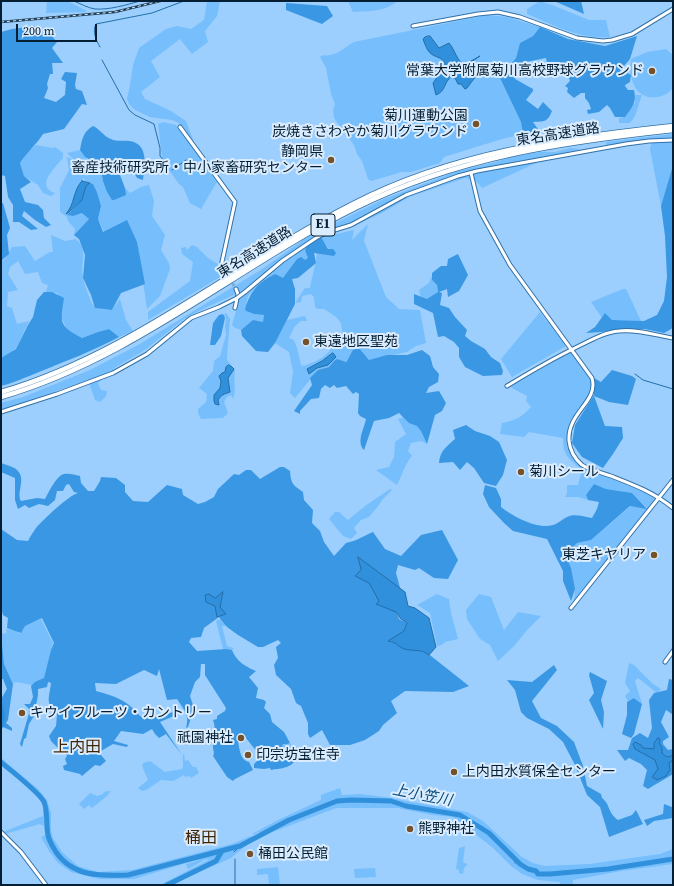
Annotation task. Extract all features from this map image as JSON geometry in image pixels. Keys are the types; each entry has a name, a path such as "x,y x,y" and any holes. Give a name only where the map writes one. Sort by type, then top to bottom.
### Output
{"highway":[{"name":"東名高速道路","path":"1,392 51,375 112,347 166,316 317,223 361,200 407,180 458,162 527,145 597,134 673,126"},
{"name":"東名高速道路","path":"1,397 53,379 114,351 169,320 313,231 357,207 409,184 459,167 528,150 604,138 673,130"}],"street":[{"path":"413,26 478,14 504,13 520,16 577,38 603,41 632,34 673,9"},
{"path":"180,127 235,202 222,262 224,268"},
{"path":"1,412 57,394 113,373 146,354 191,318 229,302 245,292 282,261 316,238 325,233 351,225 406,196 458,176 471,173 626,144 673,140"},
{"path":"471,173 480,211 486,225 510,265 590,374 594,387 588,400 579,411 571,425 569,440 572,453 584,466 637,486 659,497 673,508"},
{"path":"235,308 238,294 236,289"},
{"path":"507,386 572,349 617,331 634,331 673,338"},
{"path":"572,608 673,480"},
{"path":"665,662 673,651"},
{"path":"1,832 22,852 46,885"}],"shaded area":[{"path":"47,1 67,1 87,12 46,13"},
{"path":"207,1 220,1 217,16 205,31 208,42 192,54 180,39 151,61 160,77 141,92 145,99 171,111 186,121 195,145 179,123 172,120 150,117 135,110 129,104 127,99 133,65 139,48 166,29 177,26 191,29 204,20"},
{"path":"348,1 397,1 393,5 382,9 353,12"},
{"path":"540,1 589,20 606,20 610,37 577,34 527,14 527,9"},
{"path":"554,1 581,1 584,14"},
{"path":"286,3 327,6 333,16 322,24 286,10"},
{"path":"487,15 507,17 540,27 533,36 520,43 516,58 500,78 521,122 523,134 444,157 440,163 411,172 402,172 371,181 368,179 362,161 357,154 354,145 334,118 333,110 335,104 331,94 326,68 320,57 323,55 327,56 335,54 354,42"},
{"path":"35,26 39,35 50,34 57,42 52,48 63,63 52,63 53,74 50,74 47,84 48,88 44,98 56,102 65,95 66,82 61,79 65,72 77,73 75,85 76,89 82,91 87,105 82,104 64,129 43,134 20,163 24,176 31,182 20,189 25,202 38,205 43,210 44,218 51,225 46,227 24,211 22,216 38,229 31,230 19,222 13,222 13,205 8,197 5,176 1,175 1,32"},
{"path":"540,27 568,39 605,46 637,36 630,59 624,66 623,70 631,75 630,82 625,86 628,90 634,90 635,94 633,105 625,117 615,117 607,105 599,112 588,114 587,110 591,109 585,98 585,93 581,93 574,98 567,92 568,88 565,86 570,81 567,73 562,70 560,72 552,71 549,74 546,58 526,62 524,66 526,70 517,75 515,79 533,89 526,100 538,109 543,102 552,111 545,121 533,122 540,132 523,134 521,122 500,78 516,58 520,43 533,36"},
{"path":"430,36 439,48 449,43 464,65 480,56 465,66 476,76 467,88 465,89 461,84 458,84 455,78 451,77 447,81 442,91 436,95 433,83 436,79 436,73 445,65 445,63 441,59 431,54 426,48 423,39"},
{"name":"常葉大学附属菊川高校野球グラウンド","path":"666,49 672,54 673,88 664,95 658,97 641,94 634,85 632,79 630,69 631,59 647,52"},
{"path":"635,95 642,95 635,116 630,123 619,123 619,118 624,117 635,103"},
{"path":"163,122 176,125 217,182 201,209 190,203 183,187 169,170 165,169 163,166 158,124"},
{"path":"93,126 108,138 135,143 140,146 143,151 145,162 143,180 137,178 128,161 120,163 118,170 126,195 114,200 112,200 107,192 101,169 95,162 85,157 80,150 81,142 84,136"},
{"path":"673,134 673,139 657,141 673,142 673,165 661,206 650,149 652,141 607,147 606,142"},
{"path":"36,145 52,148 55,147 63,153 63,158 48,176 46,181 46,186 49,190 55,193 51,196 43,193 38,185 24,176 20,163 27,152"},
{"path":"570,148 581,149 551,156 482,188 475,180 465,178 409,197 384,212 354,226 334,233 337,234 354,230 352,240 368,224 364,241 386,297 399,309 420,310 426,343 416,346 407,352 369,360 359,348 356,348 345,362 318,370 295,398 290,393 293,372 289,352 275,343 278,322 305,316 307,321 301,321 295,326 289,338 294,340 301,365 303,366 314,362 328,353 336,338 343,339 341,323 336,317 324,309 318,309 315,307 314,297 311,294 302,296 301,302 295,303 305,288 310,288 317,253 333,249 329,249 320,237 311,241 305,249 309,258 303,261 297,259 284,279 256,287 248,296 245,309 246,311 264,315 263,323 253,320 241,330 232,325 236,311 236,294 184,319 145,350 116,367 98,383 101,390 107,391 106,396 100,402 95,400 88,380 1,410 1,403 23,397 90,370 138,345 259,271 309,236 384,199 458,171 514,156 540,152 556,152"},
{"path":"80,150 85,157 101,169 125,195 125,188 130,193 141,187 149,185 154,201 152,216 165,235 161,250 169,263 170,269 160,296 147,309 137,242 104,232 98,219 101,206 93,184 85,181 83,177 83,180 66,214 71,216 83,213 89,219 74,235 75,229 68,221 67,217 60,212 60,188 69,170 67,157 75,161 67,153"},
{"path":"673,165 673,328 664,333 645,329 586,333 595,327 605,313 612,320 644,321 657,315 664,301 667,277 665,236 661,206"},
{"path":"82,181 90,183 86,186 82,200 66,214 71,206 77,189"},
{"path":"90,183 93,184 97,192 101,206 98,219 103,232 127,220 137,242 145,284 121,293 112,310 95,308 83,278 85,255 79,239 74,235 89,219 82,213 73,216 67,215 82,200 86,186"},
{"path":"1,203 3,203 10,228 7,235 9,254 1,261"},
{"path":"51,235 65,241 76,239 80,243 83,252 82,272 85,287 92,304 100,309 112,310 120,299 126,320 133,331 119,337 109,329 82,338 67,330 61,316 58,293 46,292 48,285 42,283 38,272 25,274 18,261 10,267 8,274 18,290 8,292 7,306 12,308 17,324 29,321 17,347 1,361 1,262 5,259 12,247 25,246 35,261 50,252 53,252"},
{"path":"321,237 328,249 333,249 336,253 334,256 314,253 316,263 298,278 292,279 295,289 295,304 275,343 268,352 256,351 242,336 241,330 253,320 263,322 264,315 246,311 245,309 250,297 256,288 264,281 275,274 283,278 297,259 301,257 305,260 308,258 305,250 307,246"},
{"path":"192,245 197,247 208,258 221,266 225,274 148,320 148,312 190,281 193,262 182,254 181,248 186,247 187,250"},
{"path":"458,254 468,275 459,291 448,297 447,289 439,292 442,293 440,305 449,308 467,330 465,336 485,349 491,357 500,363 503,371 502,375 483,376 465,367 459,357 459,348 454,342 444,336 438,337 433,313 414,304 414,294 427,299 438,292 437,285 432,280 432,273 441,266 447,266 448,259"},
{"path":"431,276 432,280 437,285 438,292 427,300 421,298 419,290 429,283"},
{"path":"626,289 641,321 612,320 605,314 602,318 591,302"},
{"path":"44,292 52,292 64,298 62,313 63,323 65,327 74,334 82,338 109,329 119,337 79,356 15,382 1,386 1,358 16,349 33,317 37,300"},
{"path":"540,312 566,346 512,377 501,359"},
{"path":"226,313 230,319 227,360 235,370 234,396 233,399 231,395 227,397 224,402 228,413 223,418 201,419 198,409 206,402 207,394 199,388 213,371 214,361 220,356 226,335 226,319 224,315"},
{"path":"223,314 225,318 221,336 215,345 210,345 213,323 219,315"},
{"path":"359,348 369,360 387,355 407,355 422,350 430,356 433,367 439,374 438,382 429,387 426,393 439,391 446,403 442,411 435,415 427,444 417,426 409,423 399,413 389,418 374,421 364,450 361,443 361,435 366,419 358,413 359,394 356,392 353,394 346,386 337,388 334,385 330,388 325,385 321,389 319,398 311,399 300,411 300,414 294,411 312,385 310,378 318,370 329,367 337,359 346,362 353,350"},
{"path":"571,352 589,377 592,384 591,392 570,424 568,447 573,457 581,466 651,495 655,499 574,601 575,589 565,555 577,543 591,540 631,506 647,508 632,493 606,489 594,484 586,495 588,500 578,497 565,497 567,493 567,485 578,485 582,470 568,457 564,449 563,438 529,432 524,437 500,434 502,423 518,418 531,407 526,401 527,396 511,386"},
{"path":"333,353 336,357 328,365 317,368 309,374 307,369"},
{"path":"229,365 234,369 228,378 230,392 220,397 218,400 219,405 215,404 214,395 220,388 221,381 219,376 225,372 226,367"},
{"path":"612,370 632,376 636,379 628,405 609,402 594,396 605,426 622,427 623,438 603,468 582,457 572,443 575,425 594,395 594,378 601,382"},
{"path":"404,417 419,428 427,444 421,441 411,443 408,451 412,456 397,485 376,470 389,467 394,457 395,442 406,434 398,419"},
{"path":"466,425 475,431 490,436 499,442 507,460 503,475 496,486 484,483 474,468 467,462 460,470 453,462 439,463 442,452 455,439 453,430"},
{"path":"1,463 15,468 18,471 21,478 21,501 37,498 45,499 58,478 61,475 68,474 80,476 81,483 88,491 94,491 101,477 116,478 125,485 125,492 133,501 148,502 167,485 182,489 183,495 198,504 214,497 218,489 234,474 239,475 246,470 251,470 260,479 280,467 284,467 290,471 293,484 303,492 304,500 313,510 312,523 320,531 324,542 334,556 346,543 357,540 373,532 385,549 401,556 421,535 442,530 458,560 448,579 434,578 419,568 415,570 398,565 396,573 402,595 396,612 399,619 407,623 404,631 389,641 396,642 406,648 426,652 469,686 453,692 405,691 391,701 397,713 383,725 379,731 365,740 350,745 330,745 322,730 310,738 308,734 308,723 301,706 296,703 291,689 276,675 274,665 278,658 276,647 281,643 278,640 263,647 258,647 227,627 219,617 204,628 201,637 191,638 189,642 197,651 232,650 242,663 256,671 249,677 258,688 256,698 266,702 264,708 270,714 272,722 284,732 290,743 283,744 281,748 295,761 293,764 284,768 271,770 270,768 254,768 254,764 261,757 242,733 238,735 237,738 240,753 243,759 249,762 253,770 233,781 227,777 213,756 215,727 213,720 217,719 217,716 225,711 226,708 205,675 205,664 201,664 200,677 195,682 190,696 194,708 193,717 186,728 186,713 177,699 167,700 159,669 157,676 144,670 116,684 95,683 96,691 120,699 135,710 140,716 151,718 181,710 183,712 160,722 182,755 166,734 159,738 152,729 143,734 121,731 114,741 128,745 127,747 113,744 101,751 101,755 106,761 100,766 95,765 82,776 80,774 64,770 63,766 67,764 65,759 67,756 62,747 58,748 51,741 49,736 56,726 57,715 49,703 51,683 48,682 47,687 38,689 34,716 29,724 26,738 24,739 22,747 20,744 30,710 24,704 30,704 33,697 31,686 35,682 44,678 54,643 42,618 25,626 21,633 7,628 8,618 3,615 1,608 1,529 17,540 28,541 44,519 78,493 74,492 69,484 66,485 63,491 57,491 55,500 48,506 39,504 29,508 25,505 18,509 15,500 15,478 1,472"},
{"path":"594,484 606,489 632,493 647,509 630,506 591,540 577,543 565,555 571,568 575,589 571,601 563,581 563,571 547,539 513,531 489,507 483,494 485,485 496,488 501,499 501,507 533,524 547,526 555,524 570,516 576,515 592,518 599,502 588,500 586,495"},
{"path":"390,489 392,490 369,517 361,520 354,528 357,533 351,539 343,536 329,519 335,512 339,512 348,520"},
{"path":"358,557 405,592 408,606 415,608 429,618 436,647 429,655 423,652 402,648 395,643 388,641 404,631 407,623 400,618 396,612 376,604 379,601 369,583 355,576 361,570"},
{"path":"223,592 220,607 226,614 217,617 215,606 206,602 205,595 209,594 215,598"},
{"path":"437,594 449,599 458,639 445,642 442,645 437,646 430,613 417,605"},
{"path":"479,594 491,597 504,630 518,612 541,616 514,646 498,661 490,645 480,639 467,619 466,610"},
{"path":"224,617 228,626 222,626 227,646 234,648 232,650 223,649 216,621"},
{"path":"41,619 53,643 44,678 32,685 16,682 13,683 4,664 1,634 7,633 6,629 15,630 20,634 25,626"},
{"path":"1,634 4,664 13,684 8,720 6,723 12,728 12,731 3,727 1,731 1,723 4,714 1,699 7,689 3,679 1,679"},
{"path":"629,663 634,665 653,684 661,689 657,693 638,678 635,681 642,704 635,698 628,701 625,696 630,691 625,683"},
{"path":"554,665 557,670 532,701 541,718 557,726 574,742 583,766 587,786 601,794 602,798 607,803 610,811 615,817 618,820 632,815 636,810 643,824 609,837 600,807 587,795 575,765 563,742 549,729 527,718 521,712 515,690 507,680 532,682"},
{"path":"590,672 607,681 601,700 604,712 603,729 589,700 594,693 589,675"},
{"path":"669,679 673,680 673,717 672,714 666,710 661,722 669,737 663,741 663,744 668,750 673,749 673,774 648,789 643,786 647,770 641,764 629,758 625,761 617,750 628,750 632,738 640,733 648,738 652,728 649,700 654,693 667,690"},
{"path":"634,698 642,704 634,734 631,738 622,734 627,715 627,702"},
{"path":"658,738 660,739 659,743 662,748 662,753 667,757 673,755 673,760 669,763 670,770 666,776 657,780 652,777 658,769 655,760 635,749 633,744 635,742 643,748 654,749 654,744"},
{"path":"290,743 291,745 300,748 296,762 280,748 283,744"},
{"path":"184,753 185,761 188,760 193,767 196,767 199,773 191,778 189,776 185,777 184,775 173,781 161,780 142,791 138,788 148,780 142,766 143,763 150,761 165,772 182,769"},
{"path":"1,758 39,790 47,800 51,813 51,830 53,838 62,852 78,866 98,872 132,870 232,844 251,836 252,841 231,858 171,885 160,885 210,859 203,860 188,869 186,864 200,860 193,861 134,879 99,879 71,872 58,863 49,851 41,837 45,835 44,826 40,824 5,834 3,832 43,816 43,804 36,795 1,764"},
{"path":"340,788 342,795 360,794 385,797 467,812 483,821 522,857 533,863 545,866 590,864 660,854 673,849 673,864 621,871 573,880 573,885 560,885 560,882 538,880 522,874 511,866 492,847 453,817 432,815 398,808 336,808 262,836 259,832 253,835 252,834 321,800 321,795"},
{"path":"111,791 92,808 89,805 84,809 79,804 90,793 97,796 103,794 104,792"},
{"path":"664,804 672,807 673,818 654,821 647,826 644,820 663,814"},
{"path":"465,846 463,862 467,865 464,868 463,874 459,873 459,870 456,869 459,848"},
{"path":"278,867 280,885 269,885 268,874 257,875 257,869"},
{"path":"375,868 376,877 355,878 354,869"}],"waterway":[{"path":"74,1 95,9 118,7 140,1"},
{"path":"100,47 94,33 96,24 152,13 184,1"},
{"path":"102,60 129,110 135,115 154,124 160,148 160,156 169,167"},
{"path":"172,170 186,160"},
{"path":"635,374 643,380 673,389"},
{"path":"1,707 3,718 1,725"},
{"name":"上小笠川","path":"1,762 31,787 44,802 47,831 51,844 56,852 63,860 79,871 98,875 128,875 240,846 289,820 337,801 351,800 391,801 406,806 460,815 489,833 520,864 528,869 536,871 538,874 608,869 673,859"},
{"name":"上小笠川","path":"234,852 240,846"},
{"name":"上小笠川","path":"167,885 216,861 222,851"},
{"path":"235,859 235,885"}],"tunnel":[{"path":"223,268 236,289"}],"railway":[{"path":"1,22 115,12 160,1"}],"place":[{"name":"常葉大学附属菊川高校野球グラウンド","path":"652,71"},
{"name":"菊川運動公園 炭焼きさわやか菊川グラウンド","path":"476,124"},
{"name":"静岡県 畜産技術研究所・中小家畜研究センター","path":"331,160"},
{"name":"東遠地区聖苑","path":"306,342"},
{"name":"菊川シール","path":"521,472"},
{"name":"東芝キヤリア","path":"654,555"},
{"name":"キウイフルーツ・カントリー","path":"22,713"},
{"name":"祇園神社","path":"241,738"},
{"name":"印宗坊宝住寺","path":"248,755"},
{"name":"上内田水質保全センター","path":"454,772"},
{"name":"熊野神社","path":"410,829"},
{"name":"桶田公民館","path":"250,854"}],"district":[{"name":"上内田","path":"77,748"},
{"name":"桶田","path":"201,839"}]}
